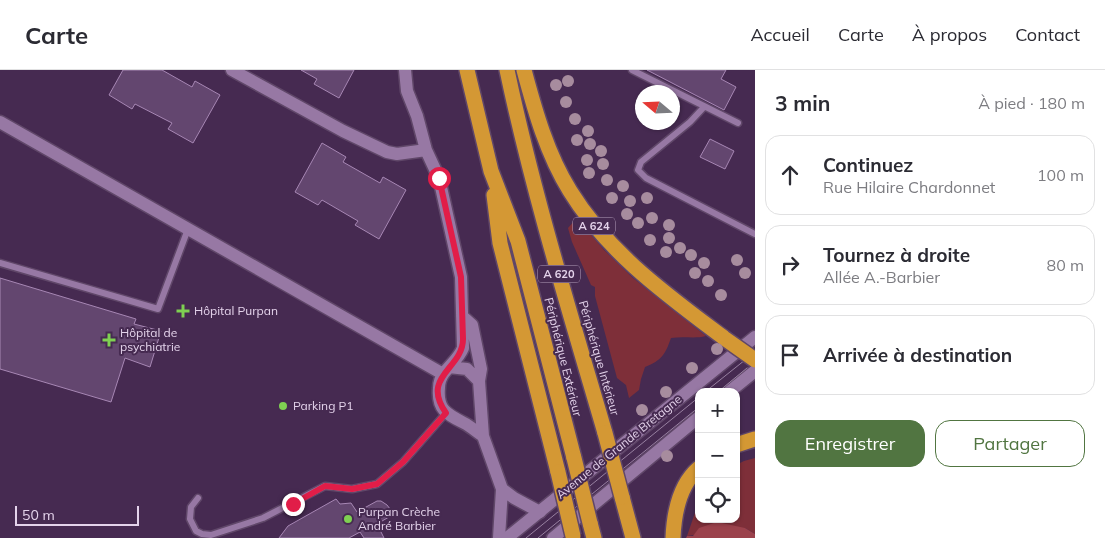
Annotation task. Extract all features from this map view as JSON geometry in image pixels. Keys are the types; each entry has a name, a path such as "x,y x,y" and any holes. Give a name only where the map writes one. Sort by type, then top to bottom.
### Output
{"highway":[{"name":"Périphérique Extérieur","path":"467,70 491,171 518,241 594,538"},
{"name":"Périphérique Intérieur","path":"507,70 552,252 605,433 633,538"},
{"name":"A 624","path":"524,70 538,121 551,154 569,190 586,216 607,241 661,291 755,360"},
{"path":"491,171 500,243 573,537"},
{"path":"740,444 755,439"},
{"path":"673,538 674,516 679,499 686,483 695,471"}],"street":[{"path":"232,70 343,131 387,152 397,154 426,150"},
{"path":"405,70 407,91 418,116 426,150 439,178 461,277 463,348 459,357 446,371 439,384 440,405 446,413 484,436"},
{"path":"0,122 188,229 446,371 467,370 479,381"},
{"path":"462,316 472,325 482,369 479,381 484,436 502,489 499,538"},
{"name":"Avenue de Grande Bretagne","path":"507,538 755,337"},
{"path":"735,388 755,371"},
{"path":"552,538 695,420"},
{"path":"502,489 540,512"}],"lane":[{"path":"632,70 738,123"},
{"path":"704,106 690,122 641,162 638,170 646,178 755,234"},
{"path":"0,263 158,309 188,229"},
{"path":"198,498 191,507 190,519 196,531 208,535 263,518 325,486 352,489 377,484 403,462 446,413"}],"shaded area":[{"path":"577,218 604,250 633,278 706,336 671,338 662,356 645,367 639,390 629,398 626,385 617,378 595,296 595,287 591,285 572,242 568,228"},
{"path":"755,458 755,534 745,528 687,536 695,513 695,523 740,523 740,463"},
{"path":"714,523 722,523 745,528 755,534 755,538 686,538 687,536 693,536 699,528"}],"building":[{"path":"123,70 162,70 192,87 195,81 220,95 193,143 168,129 172,123 135,104 132,109 109,95"},
{"path":"301,70 354,70 339,98 314,84 317,79"},
{"path":"647,70 726,70 721,79 736,87 724,110 680,87 680,85 676,85"},
{"path":"710,139 734,151 725,169 700,157"},
{"path":"322,143 346,157 343,162 380,183 383,177 406,190 379,239 355,225 358,221 322,200 318,205 295,192"},
{"name":"Hôpital de psychiatrie","path":"0,278 136,319 134,324 161,331 150,367 125,358 111,402 0,369"},
{"path":"336,499 340,504 351,503 357,512 377,501 387,505 394,514 377,524 384,538 364,538 360,532 349,538 279,538 288,526"}],"tram line":[{"path":"710,388 755,352"},
{"path":"723,388 747,368"},
{"path":"526,538 695,400"},
{"path":"538,538 695,410"}],"place":[{"name":"Hôpital Purpan","path":"183,311"},
{"name":"Hôpital de psychiatrie","path":"109,340"},
{"name":"Parking P1","path":"283,406"},
{"name":"Purpan Crèche André Barbier","path":"348,519"}],"route":[{"path":"293,504 325,486 352,489 377,484 403,462 446,413 440,405 439,384 442,374 459,357 463,348 463,339 461,277 439,178"}]}
